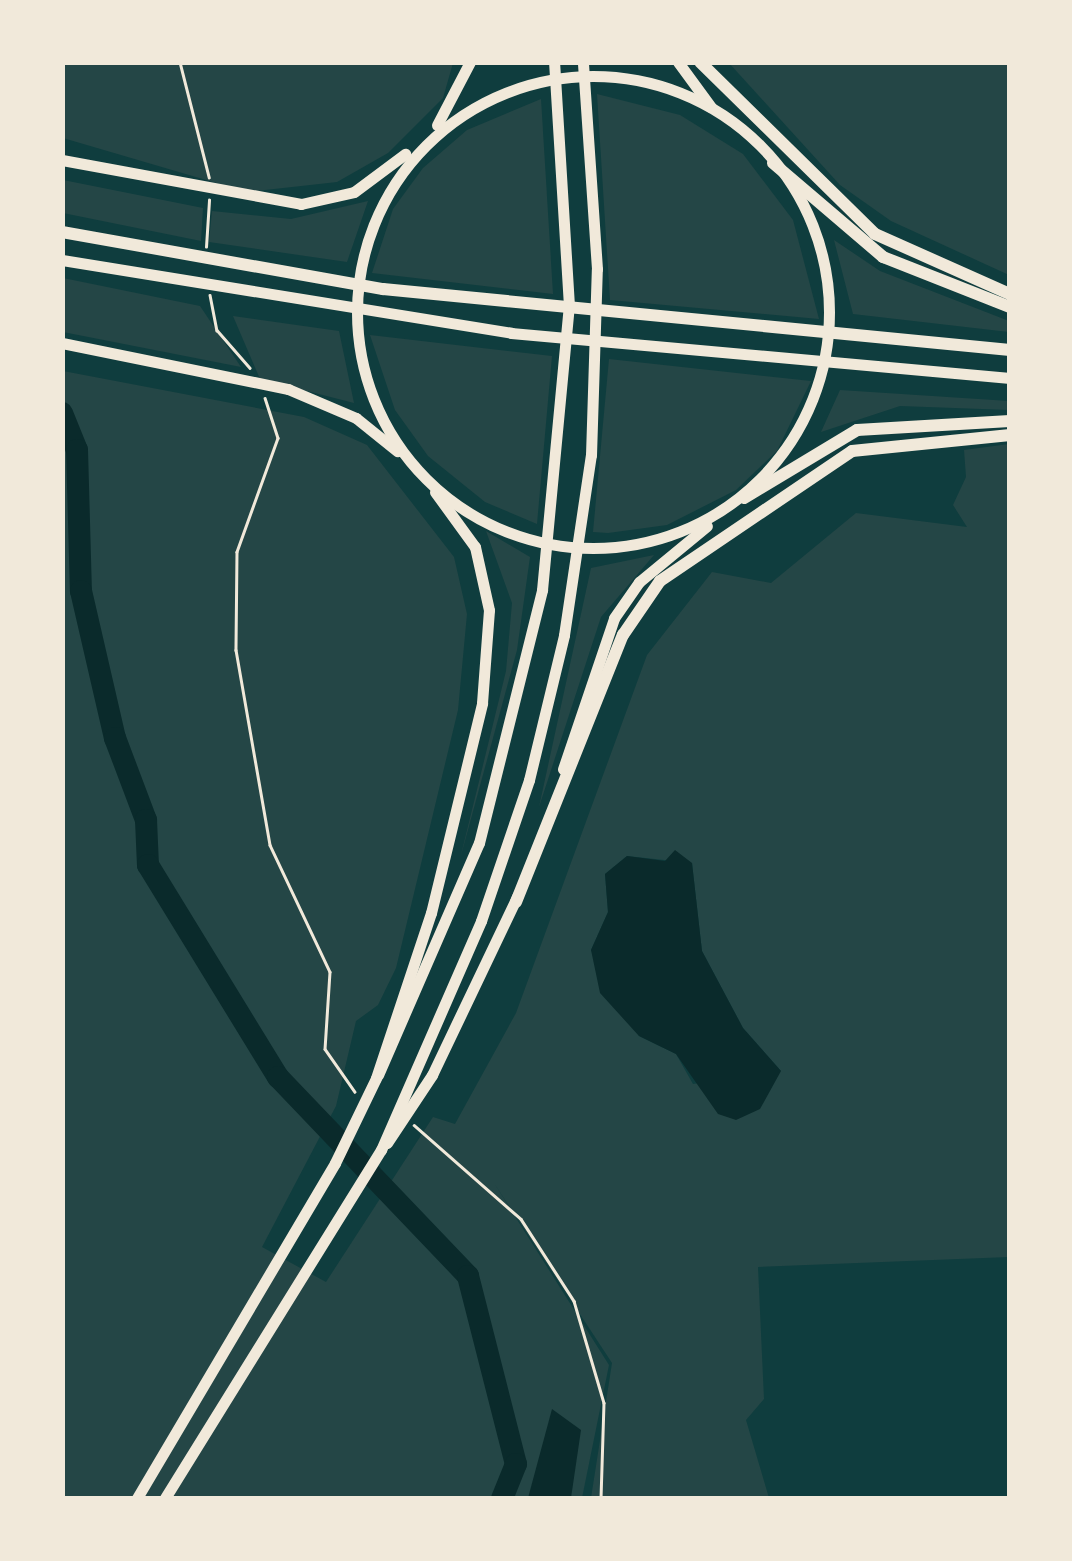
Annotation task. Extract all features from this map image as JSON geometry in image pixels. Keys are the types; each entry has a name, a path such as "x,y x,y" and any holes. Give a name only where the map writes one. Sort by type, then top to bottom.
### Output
{"highway":[{"path":"435,129 470,62"},
{"path":"381,1150 514,828 576,562 594,400 597,255 583,62"},
{"path":"678,62 720,117 883,256 1010,307"},
{"path":"700,62 875,234 1010,294"},
{"path":"137,1498 283,1254 376,1078 395,1053 494,796 548,557 565,397 568,252 554,63"},
{"path":"62,160 294,204 354,192 435,129 508,91 573,77 652,88 720,117"},
{"path":"376,1078 383,1046 446,861 487,650 480,557 379,412 356,333 358,265 384,192 418,144"},
{"path":"744,498 796,441 824,383 832,316 814,228 773,163"},
{"path":"62,232 253,268 520,306 1010,350"},
{"path":"62,260 257,298 562,339 1010,378"},
{"path":"62,343 321,401 470,510 555,542 648,540 724,513"},
{"path":"516,902 614,618 657,564 744,498 857,430 1010,421"},
{"path":"165,1498 381,1150 432,1075 516,902 623,635 660,582 852,451 1010,435"}],"path":[{"path":"180,62 209,166 208,263"},
{"path":"209,280 216,330 250,368 278,438 244,520 232,588 270,845 330,972 331,1068 366,1098"},
{"path":"399,1116 446,1145 521,1219 574,1301 604,1403 601,1498"}],"shaded area":[{"path":"63,63 453,63 443,98 388,153 337,182 247,192 63,138"},
{"path":"729,63 1009,63 1009,275 891,221 840,185"},
{"path":"597,94 680,115 743,154 793,220 819,319 610,300"},
{"path":"541,99 553,294 372,273 393,209 423,168 467,130"},
{"path":"63,180 203,208 201,241 63,213"},
{"path":"368,201 347,262 209,242 212,211 291,219"},
{"path":"834,240 880,271 1009,321 1009,332 853,314"},
{"path":"63,278 200,306 241,367 63,332"},
{"path":"233,316 339,331 354,403 260,379"},
{"path":"370,335 552,356 537,524 485,502 428,456 395,410"},
{"path":"609,359 811,381 777,451 736,490 667,525 593,532"},
{"path":"63,371 304,417 367,445 454,557 467,614 458,710 396,968 378,1005 356,1021 336,1106 262,1247 326,1282 433,1117 455,1124 516,1013 647,655 712,572 771,583 856,513 967,527 953,505 966,477 964,450 1009,444 1009,1257 758,1267 764,1399 746,1420 769,1498 591,1498 612,1363 494,1183 609,1365 582,1498 63,1498","holes":["627,856 692,863 702,951 743,1028 781,1071 693,1084 676,1054 639,1036 591,950 608,912 605,874"]},
{"path":"840,390 1009,401 1009,410 900,406 821,432"},
{"path":"486,531 530,557 517,650 460,859 506,671 512,603"},
{"path":"654,555 601,617 539,807 591,568"},
{"path":"675,850 692,863 702,951 743,1028 781,1071 760,1109 736,1120 718,1114 676,1054 639,1036 600,993 591,950 608,912 605,874 627,856 665,861"},
{"path":"552,1409 581,1430 571,1498 528,1498"}],"waterway":[{"path":"62,413 77,450 81,591 115,738 146,820 148,865 278,1077 468,1276 516,1464 502,1498"}]}
